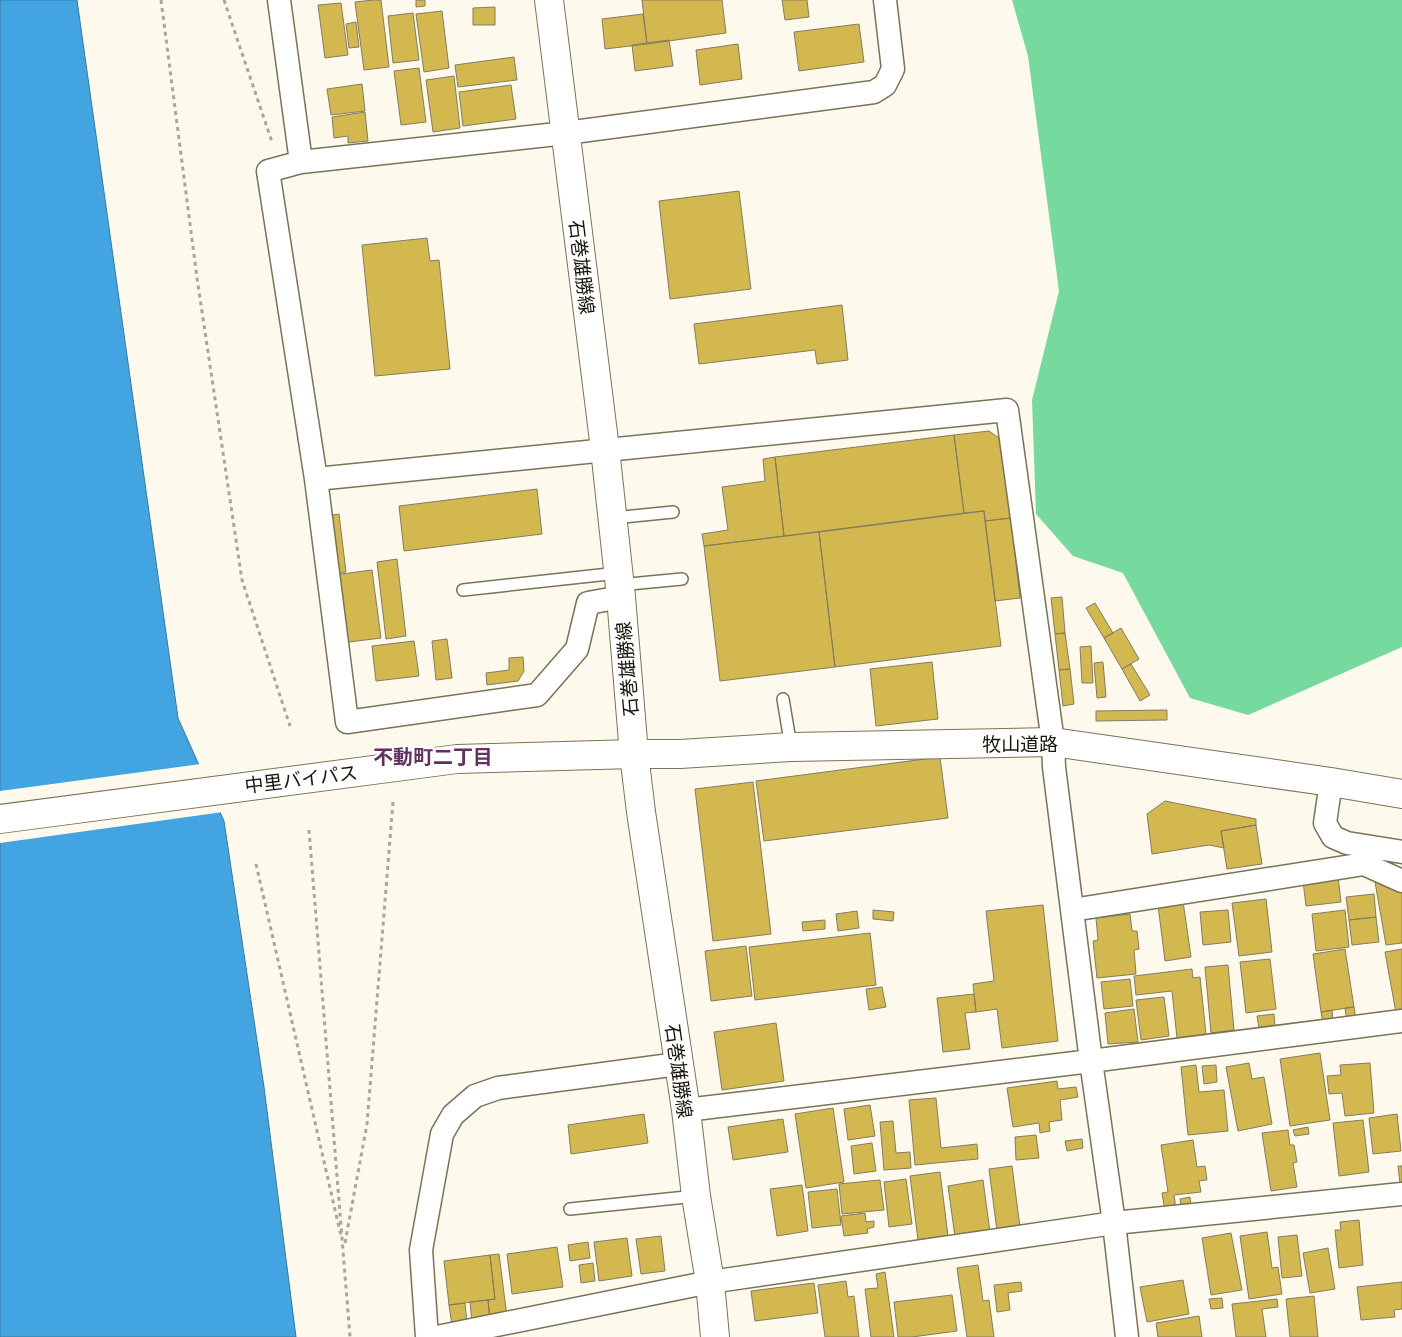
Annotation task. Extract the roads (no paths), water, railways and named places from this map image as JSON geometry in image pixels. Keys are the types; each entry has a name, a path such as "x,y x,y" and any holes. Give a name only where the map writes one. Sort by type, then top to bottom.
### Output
{"street":[{"path":"279,0 291,165"},
{"name":"石巻雄勝線","path":"549,0 605,449 620,585 634,754 641,812 686,1110 696,1196 710,1282 715,1337"},
{"path":"620,585 588,603 578,649 537,695 348,722 316,479 268,171 291,165 566,133 874,92 885,85 892,69 885,0"},
{"path":"316,479 1007,410 1053,742 1054,767 1091,1061 1114,1223 1127,1337"},
{"name":"牧山道路","path":"634,754 680,754 791,747 1053,742 1402,794"},
{"name":"中里バイパス","path":"0,819 457,759 634,754"},
{"path":"1331,782 1325,823 1333,837 1346,843 1402,852"},
{"path":"1072,910 1364,864 1402,881"},
{"path":"686,1110 1091,1061 1402,1020"},
{"path":"427,1337 420,1250 442,1134 453,1115 475,1096 498,1088 678,1064"},
{"path":"437,1337 710,1282 1114,1223 1402,1194"}],"lane":[{"path":"612,518 673,512"},
{"path":"462,590 620,585 682,580"},
{"path":"783,699 791,747"},
{"path":"570,1209 696,1196"}],"water":[{"path":"0,0 77,0 178,718 224,821 264,1087 296,1337 0,1337"}],"district":[{"name":"不動町二丁目","path":"433,757"}]}
